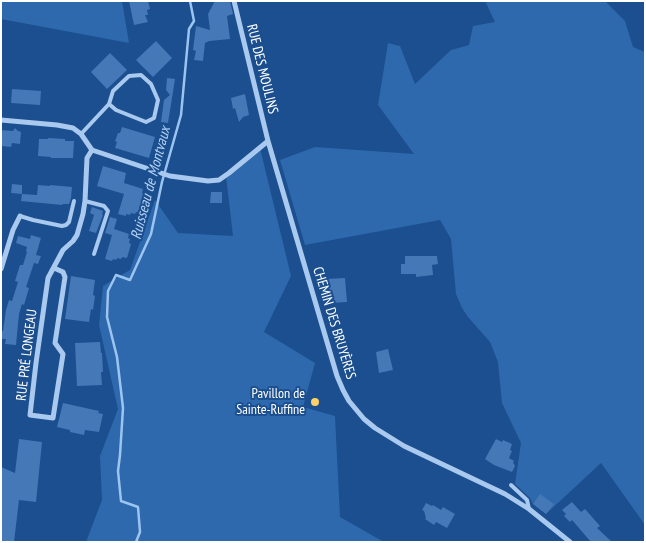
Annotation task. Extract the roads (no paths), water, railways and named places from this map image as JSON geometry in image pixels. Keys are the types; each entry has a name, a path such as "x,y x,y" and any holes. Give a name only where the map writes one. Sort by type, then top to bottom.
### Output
{"street":[{"name":"RUE DES MOULINS","path":"234,1 268,142"},
{"path":"1,120 73,128 81,134 92,150 170,176 208,181 219,180 268,142"},
{"name":"CHEMIN DES BRUYÈRES","path":"268,142 337,376 349,400 364,419 375,428 404,446 504,494 529,510 570,542"},
{"name":"RUE PRÉ LONGEAU","path":"54,268 62,272 65,277 55,343 63,354 53,418 30,415 48,278 63,250 77,235 85,201 87,158 92,150"},
{"path":"1,269 20,216"}],"lane":[{"path":"81,134 109,104 113,91 129,76 140,75 151,84 158,100 154,118 146,122 116,110 109,104"},
{"path":"20,216 62,226 66,225 69,222 74,201"},
{"path":"85,201 104,206 108,210 94,254"},
{"path":"512,485 527,500 529,510"}],"waterway":[{"name":"Ruisseau de Montvaux","path":"136,542 140,532 138,507 121,501 118,471 123,408 117,357 107,317 108,291 116,275 130,280 151,234 162,182 181,115 189,29 194,21 190,1"}],"place":[{"name":"Pavillon de Sainte-Ruffine","path":"315,402"}]}
